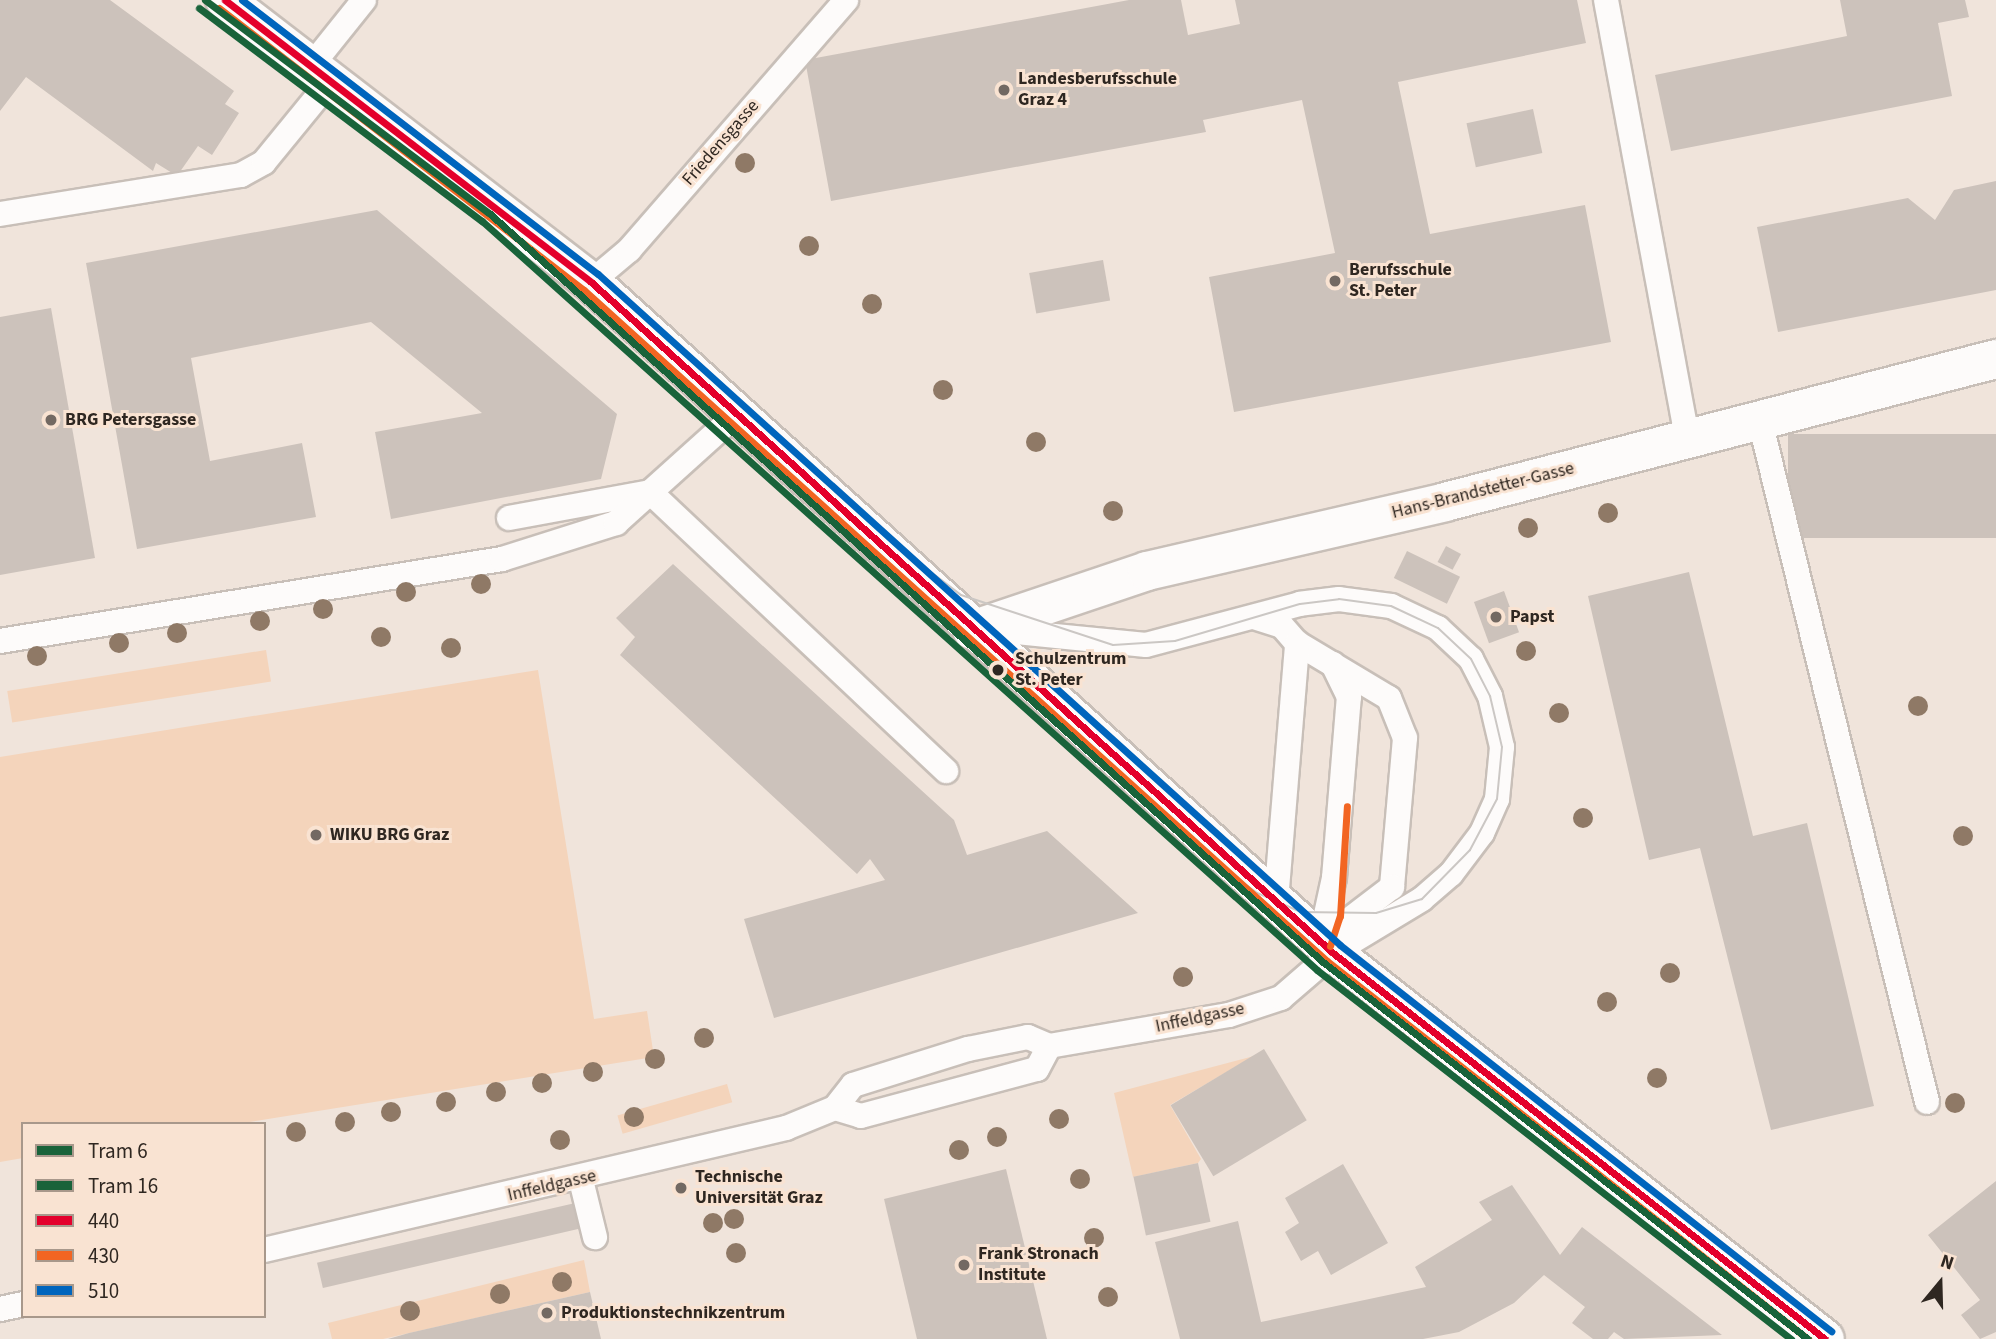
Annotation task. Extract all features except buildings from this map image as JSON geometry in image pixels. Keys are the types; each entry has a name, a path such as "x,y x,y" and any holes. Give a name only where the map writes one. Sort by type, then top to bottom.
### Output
{"main road":[{"path":"225,0 592,282 972,630 1327,947 1825,1339"},
{"name":"Hans-Brandstetter-Gasse","path":"972,630 1147,571 1445,502 1687,437 1760,421 1996,359"}],"lane":[{"path":"0,214 241,175 264,162 364,0"},
{"name":"Friedensgasse","path":"592,282 629,250 846,0"},
{"path":"1606,0 1687,437"},
{"path":"0,641 488,562 616,523 737,414"},
{"path":"1760,421 1927,1102"},
{"path":"509,518 649,492"},
{"path":"649,492 946,771"},
{"path":"972,630 1062,632 1113,645 1146,645 1254,617 1339,599 1413,614 1471,659 1490,696 1499,734 1497,799 1470,850 1422,899 1327,947"},
{"path":"1254,617 1282,626 1297,643 1389,698 1405,738 1392,887 1327,947"},
{"path":"1276,901 1297,643"},
{"path":"1327,947 1349,697 1333,664"},
{"name":"Inffeldgasse","path":"266,1250 581,1180 786,1128 835,1108 853,1085 968,1049 1028,1037 1049,1046 1229,1015 1281,998 1327,947"},
{"path":"835,1108 860,1116 1037,1069 1049,1046"},
{"path":"581,1180 595,1237"},
{"path":"0,1309 21,1304"}],"shaded area":[{"path":"266,650 271,682 12,723 7,691"},
{"name":"WIKU BRG Graz","path":"538,670 594,1019 647,1011 654,1057 249,1122 21,1122 21,1158 0,1162 0,757"},
{"path":"1254,1056 1170,1105 1201,1159 1198,1163 1133,1177 1114,1093"},
{"path":"727,1084 732,1102 623,1134 617,1115"},
{"path":"584,1260 590,1292 383,1339 332,1339 328,1323"}],"tram line":[{"name":"6","path":"205,0 489,213 1323,962 1808,1339"},
{"name":"16","path":"199,8 482,221 1317,970 1791,1339"},
{"path":"910,556 961,595 1113,645 1175,641 1300,604 1339,599 1391,606 1438,628 1471,659 1490,696 1502,747 1497,799 1470,850 1422,899 1376,913 1301,912 1257,893 1178,834"}],"transit line":[{"name":"440","path":"225,0 591,282 1333,953 1825,1339"},
{"name":"510","path":"242,0 598,274 1340,945 1831,1331"},
{"name":"430","path":"219,8 584,290 1327,961 1808,1339"},
{"name":"430","path":"1330,946 1340,916 1347,806"}],"place":[{"name":"Landesberufsschule Graz 4","path":"1004,90"},
{"name":"Berufsschule St. Peter","path":"1335,281"},
{"name":"BRG Petersgasse","path":"51,420"},
{"name":"Papst","path":"1496,617"},
{"name":"Schulzentrum St. Peter","path":"998,670"},
{"name":"WIKU BRG Graz","path":"316,835"},
{"name":"Technische Universität Graz","path":"681,1188"},
{"name":"Frank Stronach Institute","path":"964,1265"},
{"name":"Produktionstechnikzentrum","path":"547,1313"}]}
